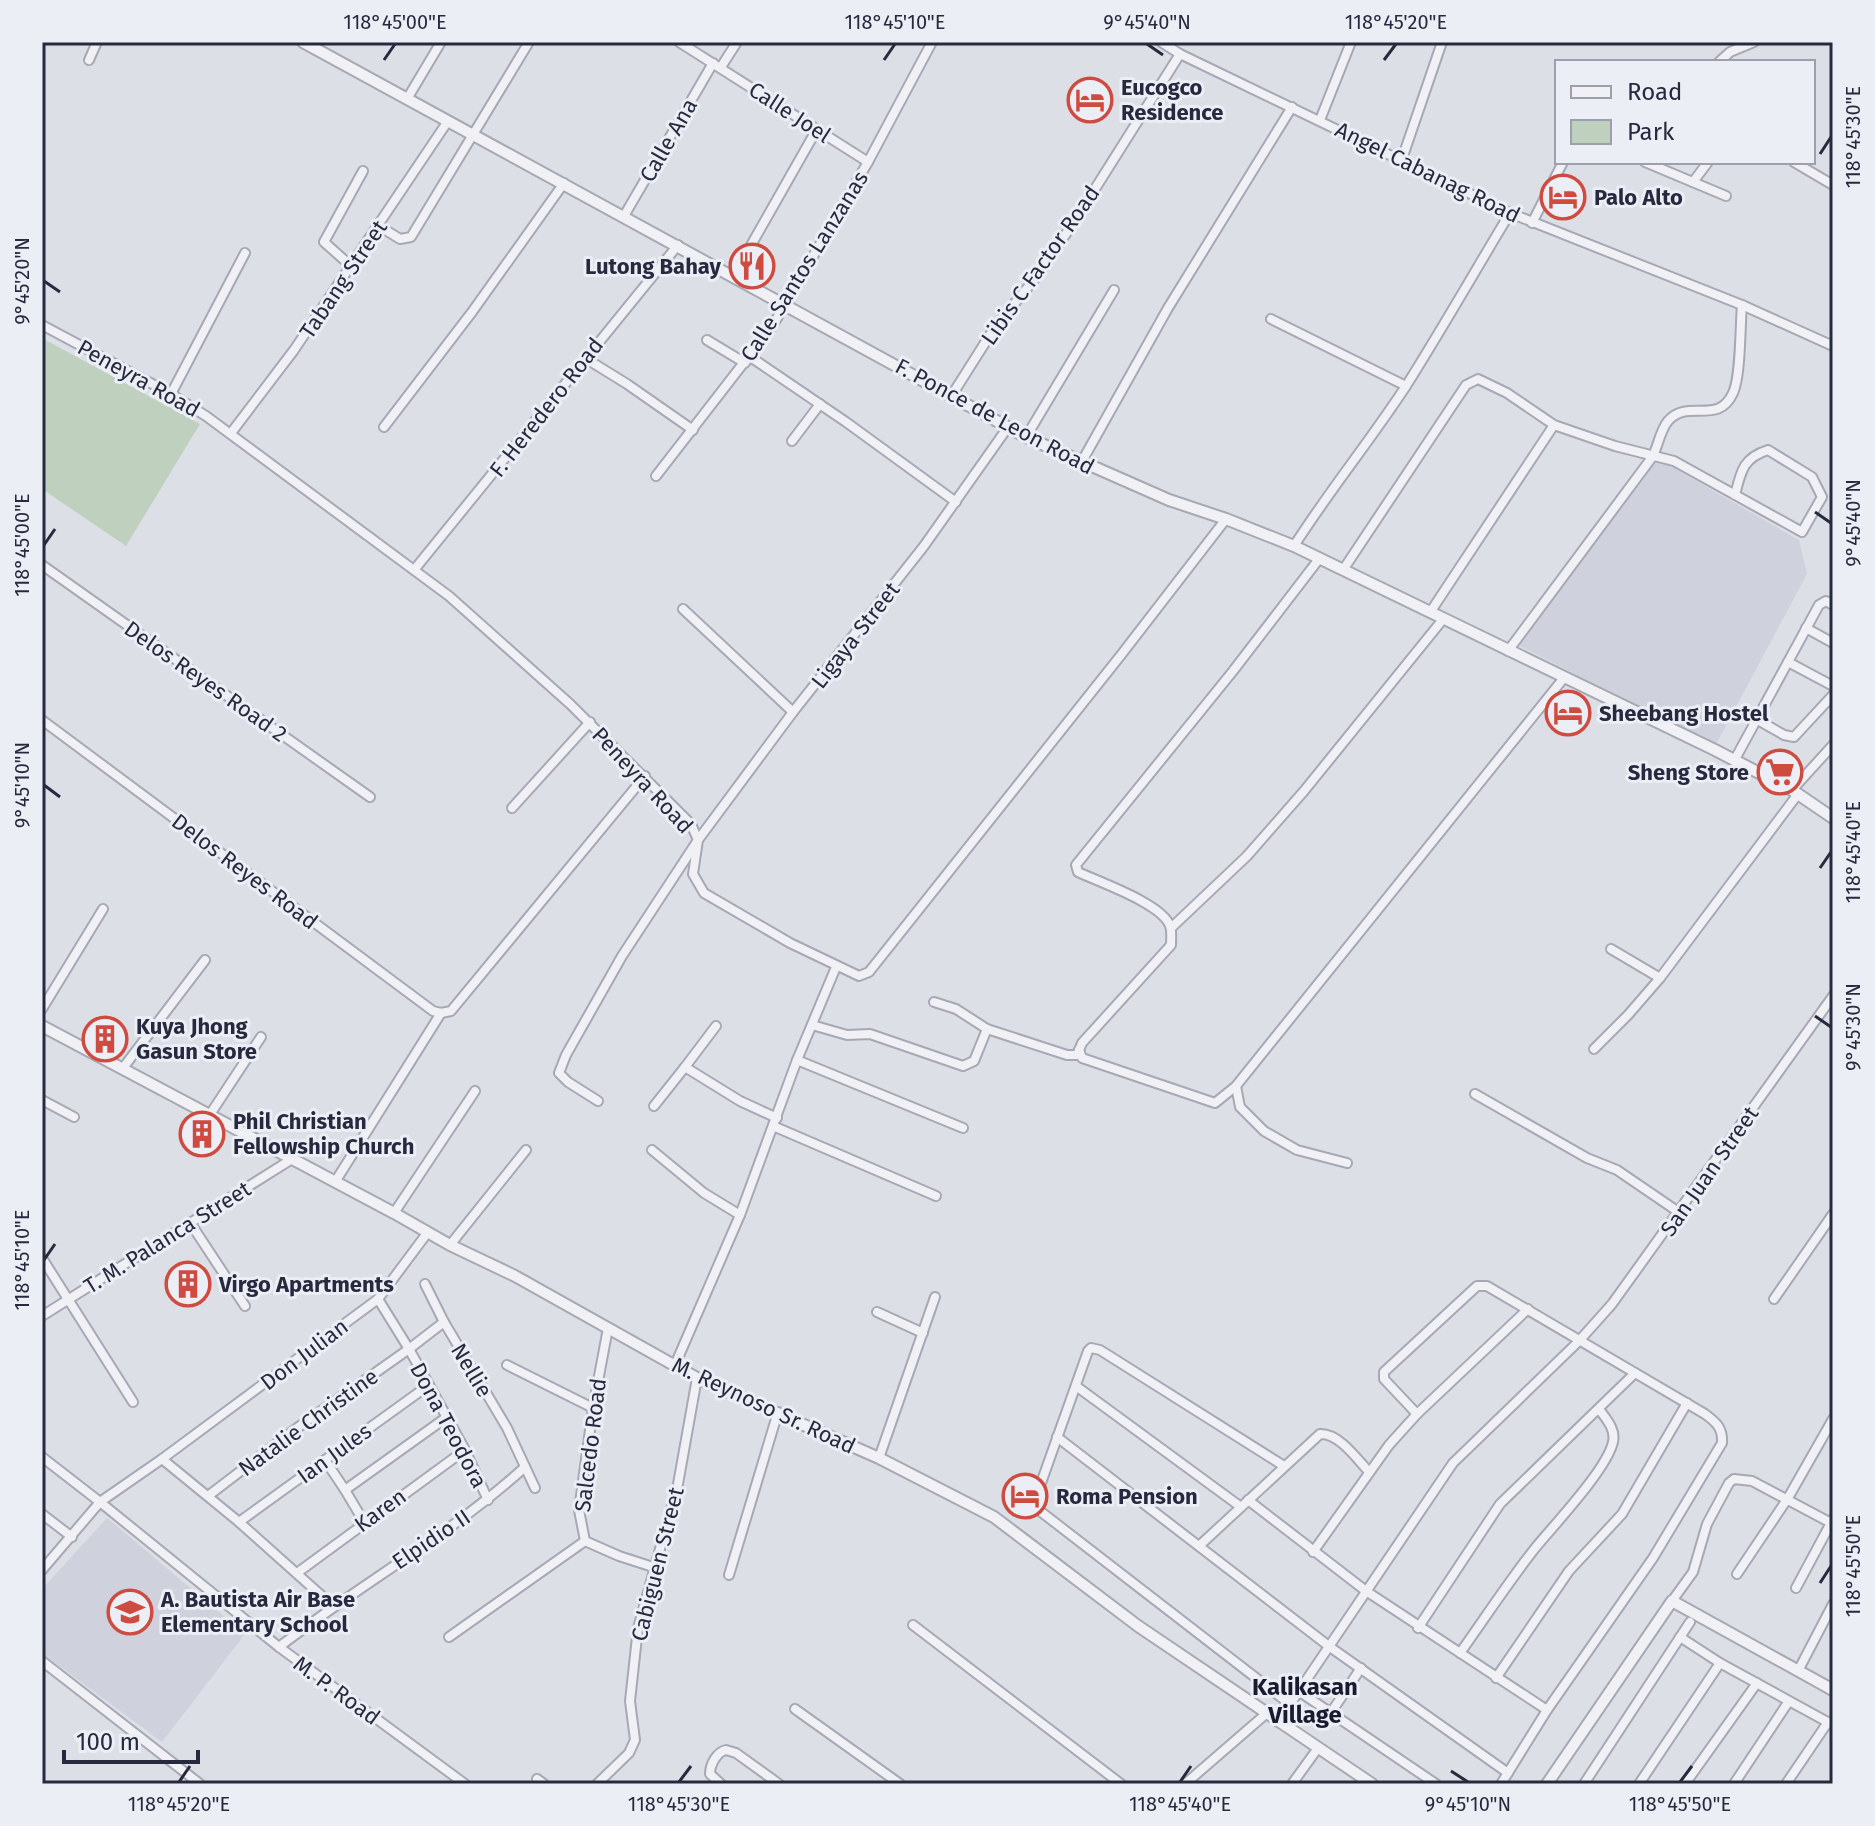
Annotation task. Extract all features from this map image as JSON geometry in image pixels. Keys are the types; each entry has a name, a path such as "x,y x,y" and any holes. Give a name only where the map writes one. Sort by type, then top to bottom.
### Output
{"street":[{"path":"89,60 97,42"},
{"name":"F. Ponce de Leon Road","path":"303,42 1026,437 1169,500 1294,546 1734,761 1795,792 1833,818"},
{"path":"407,99 441,42"},
{"path":"379,226 400,239 411,237 529,42"},
{"name":"Calle Joel","path":"679,42 868,162"},
{"name":"Calle Ana","path":"624,216 717,65 737,42"},
{"name":"Calle Santos Lanzanas","path":"656,476 747,360 784,305 868,162 932,42"},
{"name":"Angel Cabanag Road","path":"1161,42 1401,162 1532,223 1742,305 1833,346"},
{"path":"1320,120 1351,42"},
{"path":"1401,162 1442,42"},
{"path":"1721,60 1730,52 1754,42"},
{"name":"Libis C Factor Road","path":"952,395 995,327 1046,264 1180,54"},
{"path":"1081,463 1168,308 1292,107"},
{"name":"Tabang Street","path":"231,433 294,350 448,121"},
{"path":"733,277 817,129"},
{"path":"1532,223 1562,164"},
{"path":"1650,164 1726,196"},
{"path":"1693,182 1706,164"},
{"path":"1797,164 1833,185"},
{"path":"351,266 324,242 363,171"},
{"path":"384,427 472,312 564,183"},
{"path":"1294,546 1320,504 1406,386 1510,213"},
{"name":"F. Heredero Road","path":"414,570 678,245"},
{"path":"171,394 245,253"},
{"path":"1026,437 1114,290"},
{"path":"1508,651 1653,456 1664,428 1675,415 1690,410 1714,411 1728,401 1735,389 1742,305"},
{"path":"1271,319 1406,386"},
{"name":"Peneyra Road","path":"42,325 171,394 231,433 414,570 509,647 590,722 691,824 698,840 693,874 704,893 836,967 859,976 869,972 1226,519"},
{"path":"707,340 820,404 956,502"},
{"path":"585,358 693,430"},
{"path":"1343,570 1466,385 1473,380 1483,380 1507,393 1554,425 1615,446 1674,461 1735,495 1802,532 1822,497 1812,477 1768,450 1752,455 1742,470 1735,495"},
{"path":"792,441 820,404"},
{"path":"1431,611 1554,425"},
{"name":"Ligaya Street","path":"598,1101 559,1073 622,956 698,840 793,712 874,612 1008,427"},
{"path":"934,1002 956,1009 987,1029 1067,1055 1077,1055 1082,1043 1171,945 1171,928 1161,915 1121,889 1078,872 1076,865 1079,858 1233,671 1319,559"},
{"name":"Delos Reyes Road 2","path":"42,565 370,797"},
{"path":"1734,761 1806,628 1822,603 1826,601 1833,605"},
{"path":"683,609 793,712"},
{"path":"1171,928 1247,856 1295,802 1444,618"},
{"path":"1806,628 1833,643"},
{"path":"1788,662 1833,686"},
{"path":"1079,1050 1082,1058 1215,1103 1236,1086 1563,679"},
{"path":"1756,719 1784,735 1794,737 1833,695"},
{"name":"Delos Reyes Road","path":"42,720 433,1011 441,1013"},
{"path":"512,808 590,722"},
{"path":"1594,1049 1660,978 1795,792 1833,745"},
{"path":"335,1182 441,1013 451,1011 645,776"},
{"path":"42,1009 103,909"},
{"path":"1611,949 1660,978"},
{"path":"123,1068 205,960"},
{"path":"675,1365 740,1215 797,1060 836,967"},
{"name":"San Juan Street","path":"1278,1722 1453,1463 1579,1341 1612,1304 1833,996"},
{"path":"812,1025 847,1035 870,1034 963,1066 974,1061 987,1029"},
{"name":"M. Reynoso Sr. Road","path":"42,1026 450,1245 515,1276 697,1378 879,1458 970,1503 1012,1528 1097,1596 1372,1784"},
{"path":"654,1106 716,1026"},
{"path":"209,1116 261,1037"},
{"path":"797,1060 963,1128"},
{"path":"685,1067 775,1122 936,1196"},
{"path":"1236,1086 1240,1107 1264,1131 1297,1150 1347,1163"},
{"path":"394,1213 475,1091"},
{"path":"1475,1094 1587,1158 1617,1170 1680,1213"},
{"path":"42,1100 74,1117"},
{"path":"450,1245 526,1150"},
{"path":"652,1150 704,1193 740,1215"},
{"name":"T. M. Palanca Street","path":"42,1316 292,1159"},
{"path":"1774,1299 1833,1214"},
{"path":"191,1224 245,1306"},
{"name":"Don Julian","path":"42,1570 100,1502 378,1299 428,1232"},
{"path":"42,1258 133,1402"},
{"path":"425,1284 444,1322"},
{"path":"1417,1414 1384,1379 1384,1372 1477,1286 1487,1286 1687,1403 1717,1424 1723,1434 1722,1443 1653,1558 1547,1710 1501,1784"},
{"path":"879,1458 935,1297"},
{"path":"378,1299 409,1349"},
{"path":"1313,1552 1389,1445 1417,1414 1528,1309"},
{"path":"877,1312 923,1333"},
{"name":"Nellie","path":"409,1349 444,1322 507,1428 535,1488"},
{"name":"Salcedo Road","path":"449,1637 585,1541 579,1510 608,1328"},
{"path":"1284,1466 1095,1347 1088,1351 1035,1500 1036,1507 1291,1705"},
{"name":"Dona Teodora","path":"409,1349 465,1450 488,1500"},
{"name":"Natalie Christine","path":"208,1496 409,1349"},
{"path":"507,1365 593,1408"},
{"path":"1418,1628 1500,1504 1635,1373"},
{"name":"Cabiguen Street","path":"597,1784 629,1753 635,1740 630,1701 638,1628 678,1484 697,1378"},
{"name":"Ian Jules","path":"239,1522 429,1385"},
{"path":"1076,1386 1418,1628 1547,1710"},
{"path":"1496,1678 1569,1571 1622,1514 1687,1403"},
{"path":"1460,1653 1610,1449 1614,1439 1612,1430 1599,1409"},
{"path":"729,1575 778,1412"},
{"path":"345,1490 447,1417"},
{"path":"1737,1574 1788,1498 1832,1423"},
{"path":"1199,1546 1320,1434 1326,1433 1335,1438 1369,1472"},
{"path":"1057,1437 1330,1647 1508,1773"},
{"name":"Karen","path":"297,1573 465,1450"},
{"name":"M. P. Road","path":"42,1457 279,1647 465,1784"},
{"path":"162,1459 239,1522 333,1606"},
{"path":"325,1460 364,1522"},
{"name":"Elpidio II","path":"279,1647 333,1606 488,1500 525,1467"},
{"path":"1547,1784 1693,1572 1707,1524 1729,1483 1740,1478 1752,1481 1832,1522 1796,1588"},
{"path":"42,1514 72,1537"},
{"path":"585,1541 656,1568"},
{"path":"1672,1601 1833,1690"},
{"path":"1798,1671 1833,1604"},
{"path":"1584,1784 1690,1622"},
{"path":"913,1625 1121,1784"},
{"path":"1680,1637 1720,1663 1831,1724 1786,1784"},
{"path":"42,1661 200,1784"},
{"path":"1639,1784 1720,1663"},
{"path":"1330,1714 1361,1668"},
{"path":"1685,1784 1757,1683"},
{"path":"1300,1692 1436,1784"},
{"path":"1734,1784 1789,1701"},
{"path":"795,1709 900,1784"},
{"path":"1185,1784 1267,1713"},
{"path":"1292,1784 1318,1748"},
{"path":"721,1784 710,1774 710,1770 719,1754 726,1750 736,1753 779,1784"}],"shaded area":[{"path":"1653,456 1799,540 1807,574 1715,746 1514,643"},
{"name":"A. Bautista Air Base Elementary School","path":"107,1518 245,1634 162,1742 42,1653 42,1589"}],"green space":[{"path":"42,338 200,424 126,546 42,489"}],"place":[{"name":"Eucogco Residence","path":"1090,100"},
{"name":"Palo Alto","path":"1563,197"},
{"name":"Lutong Bahay","path":"752,266"},
{"name":"Sheebang Hostel","path":"1568,713"},
{"name":"Sheng Store","path":"1780,772"},
{"name":"Kuya Jhong Gasun Store","path":"105,1039"},
{"name":"Phil Christian Fellowship Church","path":"202,1134"},
{"name":"Virgo Apartments","path":"188,1284"},
{"name":"Roma Pension","path":"1025,1496"},
{"name":"A. Bautista Air Base Elementary School","path":"130,1612"}],"district":[{"name":"Kalikasan Village","path":"1305,1701"}]}
